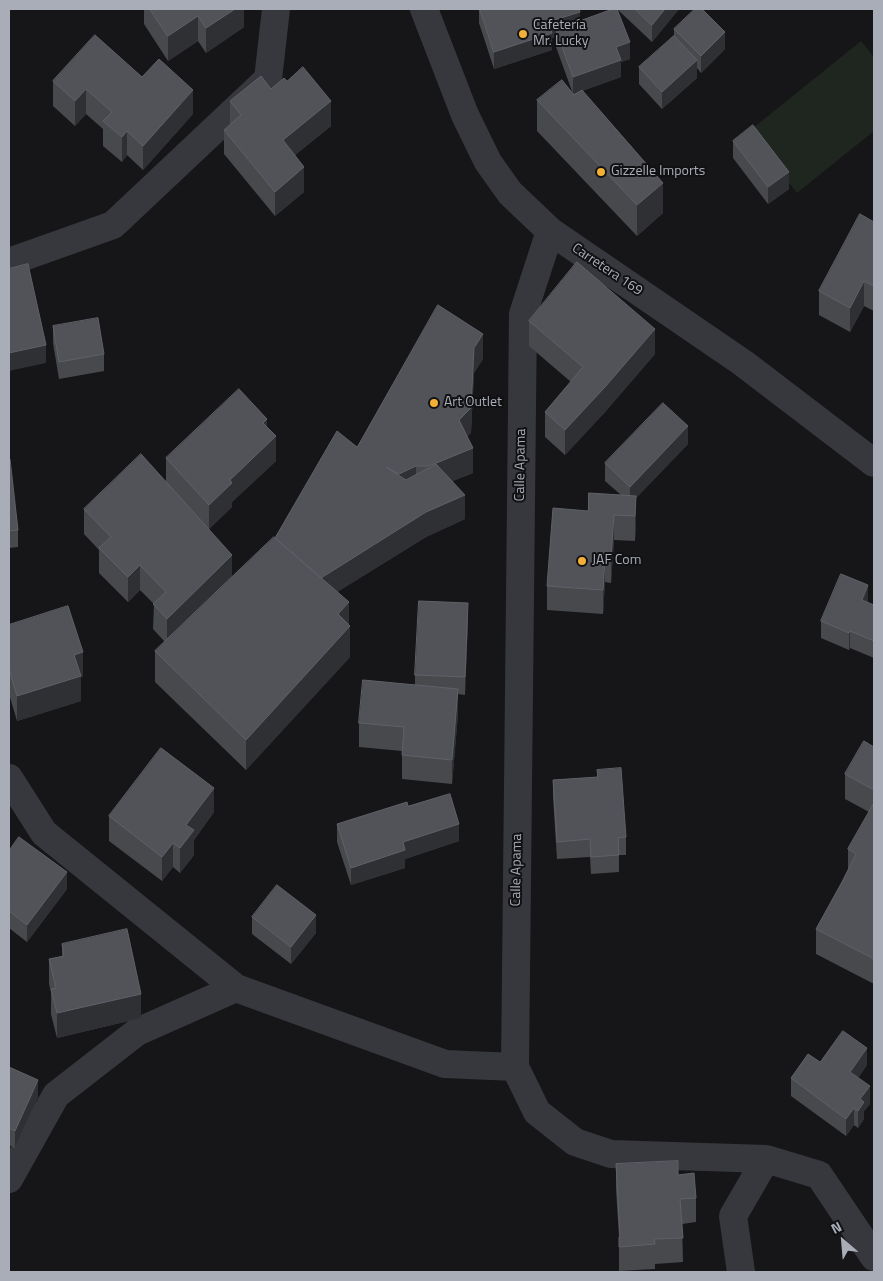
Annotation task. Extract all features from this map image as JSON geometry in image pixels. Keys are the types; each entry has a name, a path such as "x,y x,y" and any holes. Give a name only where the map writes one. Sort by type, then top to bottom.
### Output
{"street":[{"path":"9,262 113,225 212,132 268,78 276,9"},
{"name":"Carretera 169","path":"424,9 465,115 488,162 510,193 550,231 743,363 874,463"},
{"name":"Calle Apama","path":"550,231 522,314 515,1066 537,1112 575,1142 611,1154 766,1158 819,1175 874,1257"},
{"path":"9,778 44,832 236,988 445,1064 515,1066"},
{"path":"9,1179 56,1094 137,1032 236,988"},
{"path":"741,1272 733,1216 766,1158"}],"shaded area":[{"path":"861,41 874,57 874,131 797,193 748,132"}],"building":[{"path":"150,9 235,9 206,28 198,16 168,36"},
{"path":"480,9 579,9 580,12 548,22 552,33 494,52"},
{"path":"617,9 630,42 616,47 621,60 573,77 556,30"},
{"path":"635,9 665,9 652,25"},
{"path":"695,9 702,9 725,32 701,56 674,29"},
{"path":"95,35 142,77 159,59 193,90 143,146 127,131 122,137 103,121 112,112 86,89 75,101 53,81"},
{"path":"674,36 697,60 662,92 639,67"},
{"path":"303,67 331,101 283,140 304,167 275,192 224,130 241,115 230,101 261,76 271,89 284,78 287,81"},
{"path":"562,80 574,95 582,90 663,183 637,205 537,100"},
{"path":"753,125 789,172 768,187 733,141"},
{"path":"860,214 874,222 874,286 864,281 850,308 819,291"},
{"path":"577,262 655,329 565,430 545,412 583,367 529,321"},
{"path":"28,264 46,345 9,353 9,269"},
{"path":"438,305 483,334 474,348 471,408 459,420 473,448 429,466 416,466 399,474 386,467 406,480 436,464 465,495 426,512 321,578 275,538 337,431 357,447"},
{"path":"98,318 104,354 59,362 53,326"},
{"path":"239,389 267,419 263,423 276,436 230,480 232,483 209,505 166,458"},
{"path":"663,403 688,426 630,487 605,463"},
{"path":"141,454 232,555 167,619 153,604 166,592 140,565 128,577 99,548 111,537 84,509"},
{"path":"9,459 18,530 9,531"},
{"name":"JAF Com","path":"589,493 636,496 635,516 614,515 611,558 605,558 603,590 547,586 553,508 588,511"},
{"path":"274,537 349,602 338,614 350,626 246,740 155,651"},
{"path":"841,574 868,585 862,600 874,605 874,641 821,621"},
{"path":"419,601 468,603 465,677 415,675"},
{"path":"68,606 83,652 74,655 81,676 17,696 9,669 9,625"},
{"path":"363,680 458,689 452,760 402,755 404,727 359,723"},
{"path":"864,741 874,747 874,790 845,774"},
{"path":"161,748 214,788 186,825 194,830 180,848 173,843 162,857 109,816"},
{"path":"621,768 626,837 618,838 619,855 591,857 590,839 557,842 553,780 598,777 597,770"},
{"path":"450,794 459,824 403,842 405,850 351,868 337,824 407,802 408,806"},
{"path":"874,803 874,959 816,929 856,854 848,849"},
{"path":"19,837 67,872 27,925 9,911 9,851"},
{"path":"277,885 316,915 291,947 252,917"},
{"path":"127,929 141,994 57,1013 51,989 56,988 49,959 64,956 62,944"},
{"path":"843,1031 867,1048 850,1072 870,1086 860,1099 864,1102 858,1111 854,1108 846,1119 791,1078 808,1054 820,1062"},
{"path":"9,1067 38,1080 15,1131 9,1128"},
{"path":"678,1161 678,1175 694,1173 696,1198 680,1199 683,1238 654,1239 655,1244 619,1247 616,1164"}],"place":[{"name":"Cafetería Mr. Lucky","path":"523,34"},
{"name":"Gizzelle Imports","path":"601,172"},
{"name":"Art Outlet","path":"434,403"},
{"name":"JAF Com","path":"582,561"}]}
